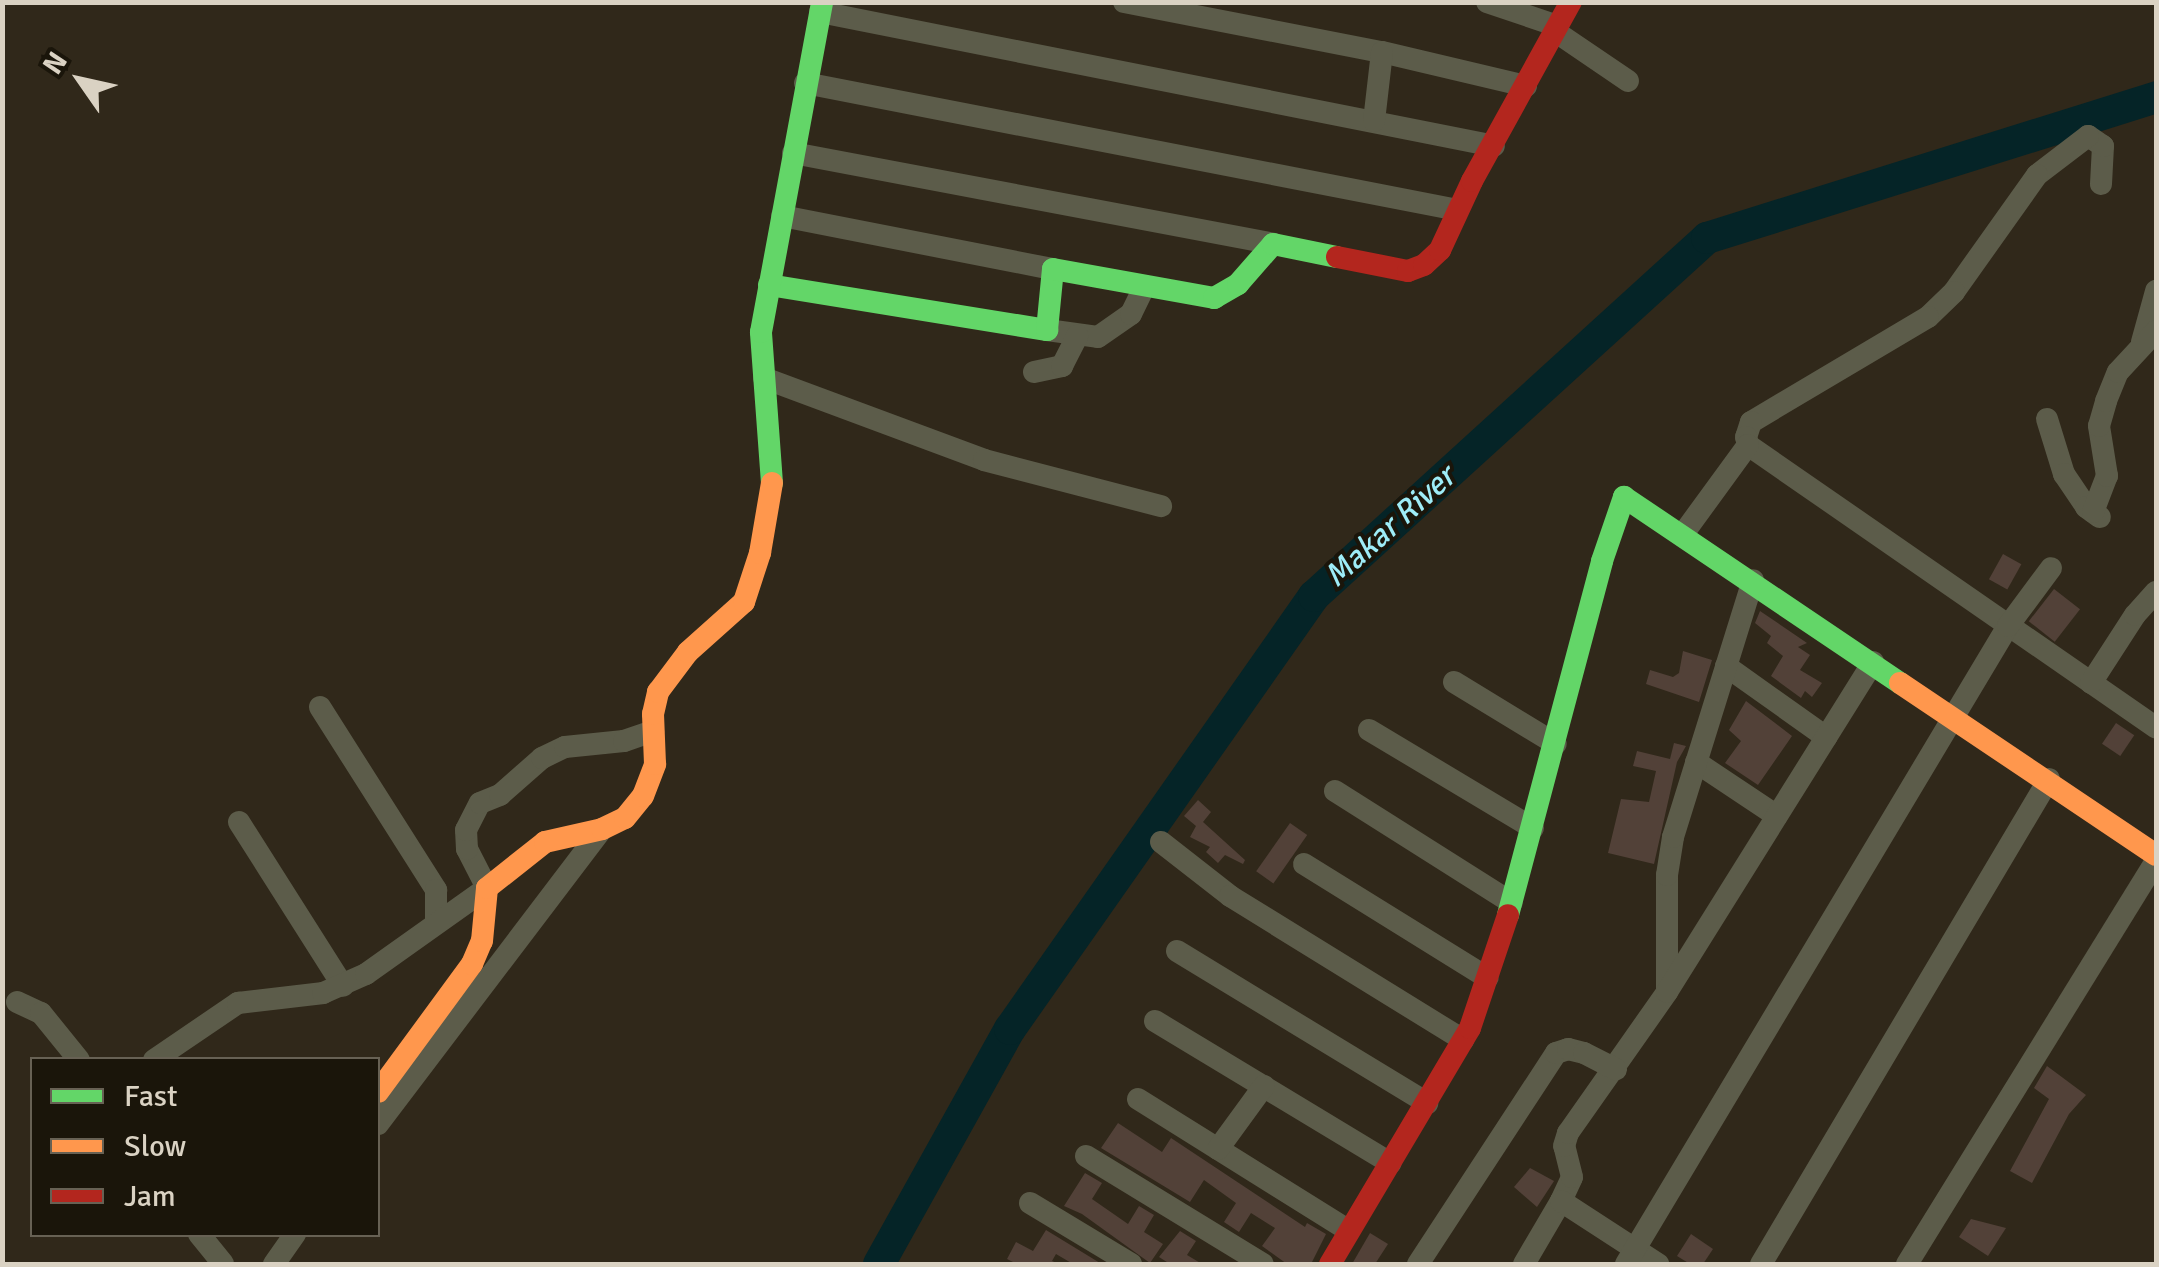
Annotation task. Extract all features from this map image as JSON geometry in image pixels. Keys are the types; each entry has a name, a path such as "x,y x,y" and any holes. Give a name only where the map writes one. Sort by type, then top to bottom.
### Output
{"street":[{"path":"1487,2 1557,29 1628,82"},
{"path":"793,153 1408,271 1424,265 1440,250 1570,2"},
{"path":"1127,3 1382,52 1526,86"},
{"path":"158,1057 238,1003 298,998 343,986 487,888 545,842 602,829 624,818 643,796 654,764 658,692 688,652 744,602 760,553 772,488 761,332 821,7 1494,146"},
{"path":"1374,122 1382,52"},
{"path":"806,83 1458,210"},
{"path":"2101,184 2104,146 2088,136 2037,176 1954,292 1928,317 1751,422 1746,437 1748,445 2156,727"},
{"path":"782,216 1053,269 1142,295 1170,290 1214,298 1238,284 1273,244"},
{"path":"1047,330 1053,269"},
{"path":"769,284 1098,337 1116,328 1142,295"},
{"path":"2047,419 2064,474 2096,514 2107,476 2098,426 2118,372 2150,337 2156,291"},
{"path":"1034,372 1062,366 1077,336"},
{"path":"764,378 984,460 1161,506"},
{"path":"1683,534 1748,445"},
{"path":"1330,1264 1463,1040 1488,978 1556,744 1602,560 1624,496 2049,779 2156,858 1907,1264"},
{"path":"1630,1257 2008,626 2051,568"},
{"path":"1666,992 1667,875 1673,837 1754,580"},
{"path":"2091,683 2135,614 2156,592"},
{"path":"1524,1264 1572,1177 1564,1141 1666,992 1873,662"},
{"path":"1726,666 1826,737"},
{"path":"1454,682 1556,744"},
{"path":"320,707 436,890 436,922"},
{"path":"1369,730 1533,828"},
{"path":"380,1089 472,964 482,941 487,888 468,849 466,830 480,803 500,795 542,758 565,747 624,741 653,732"},
{"path":"1696,762 1777,816"},
{"path":"1761,1264 2049,779"},
{"path":"1335,791 1512,903"},
{"path":"240,822 343,986"},
{"path":"380,1121 602,829"},
{"path":"1161,842 1230,896 1463,1040"},
{"path":"1304,864 1488,978"},
{"path":"1177,951 1427,1103"},
{"path":"17,1002 40,1013 77,1057"},
{"path":"1156,1020 1390,1164"},
{"path":"1418,1264 1556,1053 1568,1049 1584,1053 1616,1069"},
{"path":"1218,1148 1264,1086"},
{"path":"1138,1099 1349,1231"},
{"path":"1086,1156 1263,1264"},
{"path":"1561,1201 1630,1257 1658,1264"},
{"path":"1030,1204 1131,1264"},
{"path":"201,1237 223,1264"},
{"path":"274,1264 293,1237"}],"building":[{"path":"2003,554 2021,564 2007,590 1989,579"},
{"path":"2054,589 2080,609 2055,642 2029,621"},
{"path":"1760,611 1807,643 1798,647 1810,655 1800,670 1822,683 1812,697 1805,691 1801,698 1771,676 1783,656 1767,643 1771,636 1755,623"},
{"path":"1683,651 1712,660 1699,702 1646,684 1650,670 1673,677 1679,673"},
{"path":"1746,701 1792,736 1758,785 1725,763 1741,741 1729,730"},
{"path":"2116,723 2134,735 2120,756 2102,744"},
{"path":"1674,743 1686,746 1677,762 1654,864 1608,853 1621,799 1649,802 1656,771 1633,766 1637,751 1670,759"},
{"path":"1198,800 1211,812 1203,822 1245,860 1243,864 1225,855 1218,863 1206,852 1210,847 1190,837 1196,826 1184,816"},
{"path":"1290,823 1307,835 1273,883 1256,871"},
{"path":"2047,1066 2086,1095 2069,1114 2032,1183 2010,1171 2049,1099 2034,1088"},
{"path":"1118,1123 1162,1152 1171,1138 1305,1227 1307,1223 1326,1234 1311,1264 1287,1264 1262,1246 1275,1228 1251,1213 1239,1232 1224,1222 1236,1203 1204,1180 1190,1202 1101,1148"},
{"path":"1530,1168 1554,1181 1537,1207 1514,1187"},
{"path":"1085,1173 1102,1183 1092,1199 1128,1224 1139,1206 1154,1215 1144,1232 1163,1244 1150,1263 1082,1214 1064,1206"},
{"path":"1971,1219 2006,1228 1988,1256 1959,1237"},
{"path":"1046,1230 1103,1264 1073,1264 1056,1254 1052,1261 1059,1264 1017,1264 1007,1259 1016,1242 1033,1251"},
{"path":"1180,1231 1196,1241 1187,1255 1202,1264 1170,1264 1159,1257"},
{"path":"1370,1233 1388,1244 1375,1264 1352,1264"},
{"path":"1691,1234 1713,1249 1703,1264 1690,1264 1677,1256"}],"waterway":[{"name":"Makar River","path":"879,1264 1010,1029 1314,596 1707,238 2156,97"}],"traffic: fast":[{"path":"772,483 761,332 822,2"},
{"path":"769,285 1047,330 1053,269 1214,298 1238,284 1273,244 1337,257"},
{"path":"1508,915 1602,561 1624,497 1900,683"}],"traffic: slow":[{"path":"380,1089 472,964 482,941 487,888 545,842 602,829 625,818 643,796 655,764 653,714 658,692 688,652 744,602 760,553 772,483"},
{"path":"1900,683 2156,855"}],"traffic: jam":[{"path":"1337,257 1408,271 1424,265 1440,250 1472,181 1571,2"},
{"path":"1330,1264 1470,1028 1508,915"}]}
